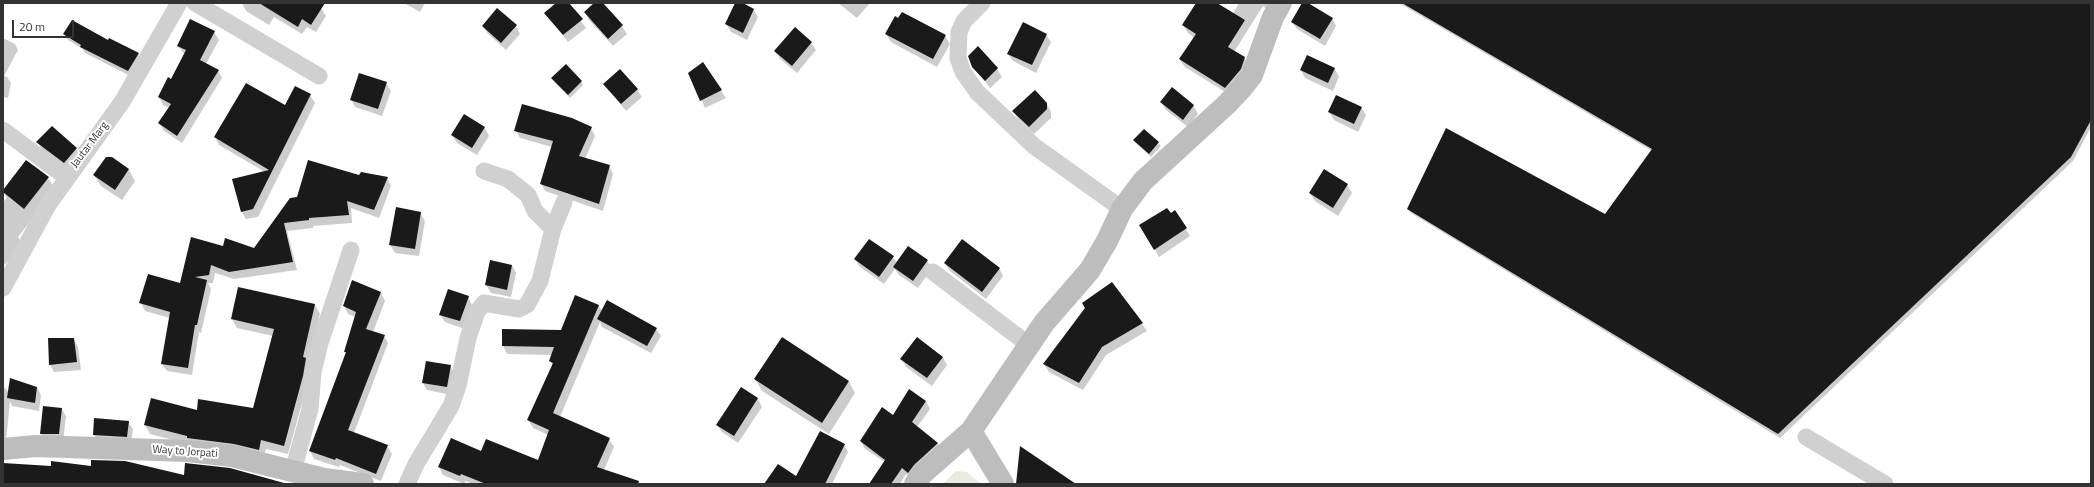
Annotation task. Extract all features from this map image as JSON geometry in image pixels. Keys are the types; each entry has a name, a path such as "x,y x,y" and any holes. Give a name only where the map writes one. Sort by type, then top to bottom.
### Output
{"street":[{"name":"Jautar Marg","path":"3,288 8,264 66,177 122,102 179,3"},
{"path":"195,3 320,76"},
{"path":"982,3 964,21 959,32 958,58 963,72 977,92 1034,146 1122,208"},
{"path":"915,484 922,474 971,431 1044,323 1090,270 1107,241 1122,208 1143,182 1227,104 1252,75 1272,17 1281,3"},
{"path":"3,130 66,177"},
{"path":"484,172 508,179 528,195 535,211 553,229"},
{"path":"407,484 416,464 451,406 458,386 468,338 476,312 484,303 519,309 527,305 540,281 553,229 564,202"},
{"path":"293,471 310,409 314,372 320,343 351,250"},
{"path":"933,272 1029,345"},
{"path":"971,431 1002,484"},
{"path":"1806,437 1885,484"},
{"name":"Way to Jorpati","path":"3,449 35,446 188,451 232,456 324,479 363,484"}],"shaded area":[{"path":"956,471 967,472 981,484 943,484"}],"building":[{"path":"259,3 325,3 311,25 302,19 298,27"},
{"path":"556,3 569,3 583,19 563,35 544,13"},
{"path":"594,3 603,3 623,25 608,39 584,12"},
{"path":"735,3 743,3 754,9 743,33 725,24"},
{"path":"1196,3 1217,3 1245,20 1228,47 1245,57 1241,69 1225,88 1179,59 1196,34 1182,25"},
{"path":"1302,3 1308,3 1333,18 1320,39 1291,22"},
{"path":"1402,3 2091,3 2091,120 2071,157 1778,434 1407,209 1446,128 1605,214 1652,149"},
{"path":"497,8 517,25 501,43 482,26"},
{"path":"902,12 946,35 933,59 885,34 895,16 898,18"},
{"path":"190,19 215,31 200,60 219,70 177,136 158,123 171,104 158,97 168,77 171,79 186,50 177,46"},
{"path":"72,20 108,40 109,38 139,53 128,71 80,47 81,45 63,34"},
{"path":"1023,22 1047,34 1032,65 1007,54"},
{"path":"795,27 812,42 792,66 774,51"},
{"path":"978,46 998,68 985,81 972,67 968,56"},
{"path":"1307,55 1335,68 1328,83 1300,70"},
{"path":"703,62 722,90 700,101 688,73"},
{"path":"566,64 582,81 568,95 551,78"},
{"path":"620,69 638,89 621,104 603,84"},
{"path":"359,73 387,82 378,109 350,100"},
{"path":"246,83 285,105 295,86 311,94 253,209 241,212 232,179 269,170 214,137"},
{"path":"1172,87 1194,105 1183,120 1160,102"},
{"path":"1035,90 1047,103 1047,109 1029,127 1012,111"},
{"path":"1336,95 1362,107 1354,124 1328,112"},
{"path":"522,104 572,118 592,127 579,156 610,165 599,204 540,184 553,141 514,131"},
{"path":"464,114 485,127 472,148 451,135"},
{"path":"52,126 77,148 64,163 36,142"},
{"path":"1144,129 1159,142 1149,154 1133,140"},
{"path":"106,157 112,157 129,169 115,190 93,175"},
{"path":"26,160 49,177 24,209 3,192 3,190"},
{"path":"308,160 359,175 361,172 388,177 374,210 347,201 349,215 309,218 309,220 284,223 293,262 229,272 211,265 209,275 195,277 207,280 197,325 195,325 188,368 161,364 170,312 139,303 148,274 180,283 191,237 223,246 225,238 254,248 290,198 297,197"},
{"path":"1324,169 1348,184 1333,208 1309,193"},
{"path":"396,207 421,212 415,249 389,245"},
{"path":"1167,208 1171,213 1175,210 1187,228 1154,250 1139,225"},
{"path":"869,239 894,256 879,277 854,259"},
{"path":"962,239 1000,268 982,292 944,263"},
{"path":"908,246 928,260 913,281 893,267"},
{"path":"490,260 512,265 507,290 485,285"},
{"path":"352,280 381,292 366,329 385,335 348,430 388,445 376,474 336,458 335,460 309,451 346,352 344,352 356,312 343,306"},
{"path":"1112,282 1143,323 1102,347 1079,383 1043,364 1085,308 1082,303"},
{"path":"238,287 315,304 303,357 306,358 303,376 284,446 261,440 259,450 234,444 187,438 187,436 144,425 151,398 197,410 198,399 253,408 274,329 231,319"},
{"path":"448,289 469,296 460,321 439,315"},
{"path":"575,295 599,305 553,413 610,438 597,467 639,481 638,484 486,484 438,467 451,438 481,451 486,439 538,460 549,430 527,420 553,363 549,361 554,347 502,346 502,329 561,330"},
{"path":"607,300 657,328 647,346 597,319"},
{"path":"782,337 849,381 822,423 754,379"},
{"path":"917,337 943,357 927,378 900,359"},
{"path":"48,338 74,338 77,362 49,365"},
{"path":"426,361 451,365 447,387 422,383"},
{"path":"10,378 37,387 35,403 7,398"},
{"path":"741,387 758,398 734,436 716,425"},
{"path":"909,389 926,401 912,422 938,443 914,465 908,473 902,468 891,484 869,484 885,460 860,441 882,407 893,415"},
{"path":"43,406 62,408 59,434 40,434"},
{"path":"94,418 129,421 127,437 93,435"},
{"path":"820,431 845,444 825,484 764,484 778,464 796,476"},
{"path":"1020,446 1076,484 1016,484"},
{"path":"91,460 125,461 184,475 185,463 230,468 284,483 3,484 3,463 51,466 51,461 91,466"}]}
